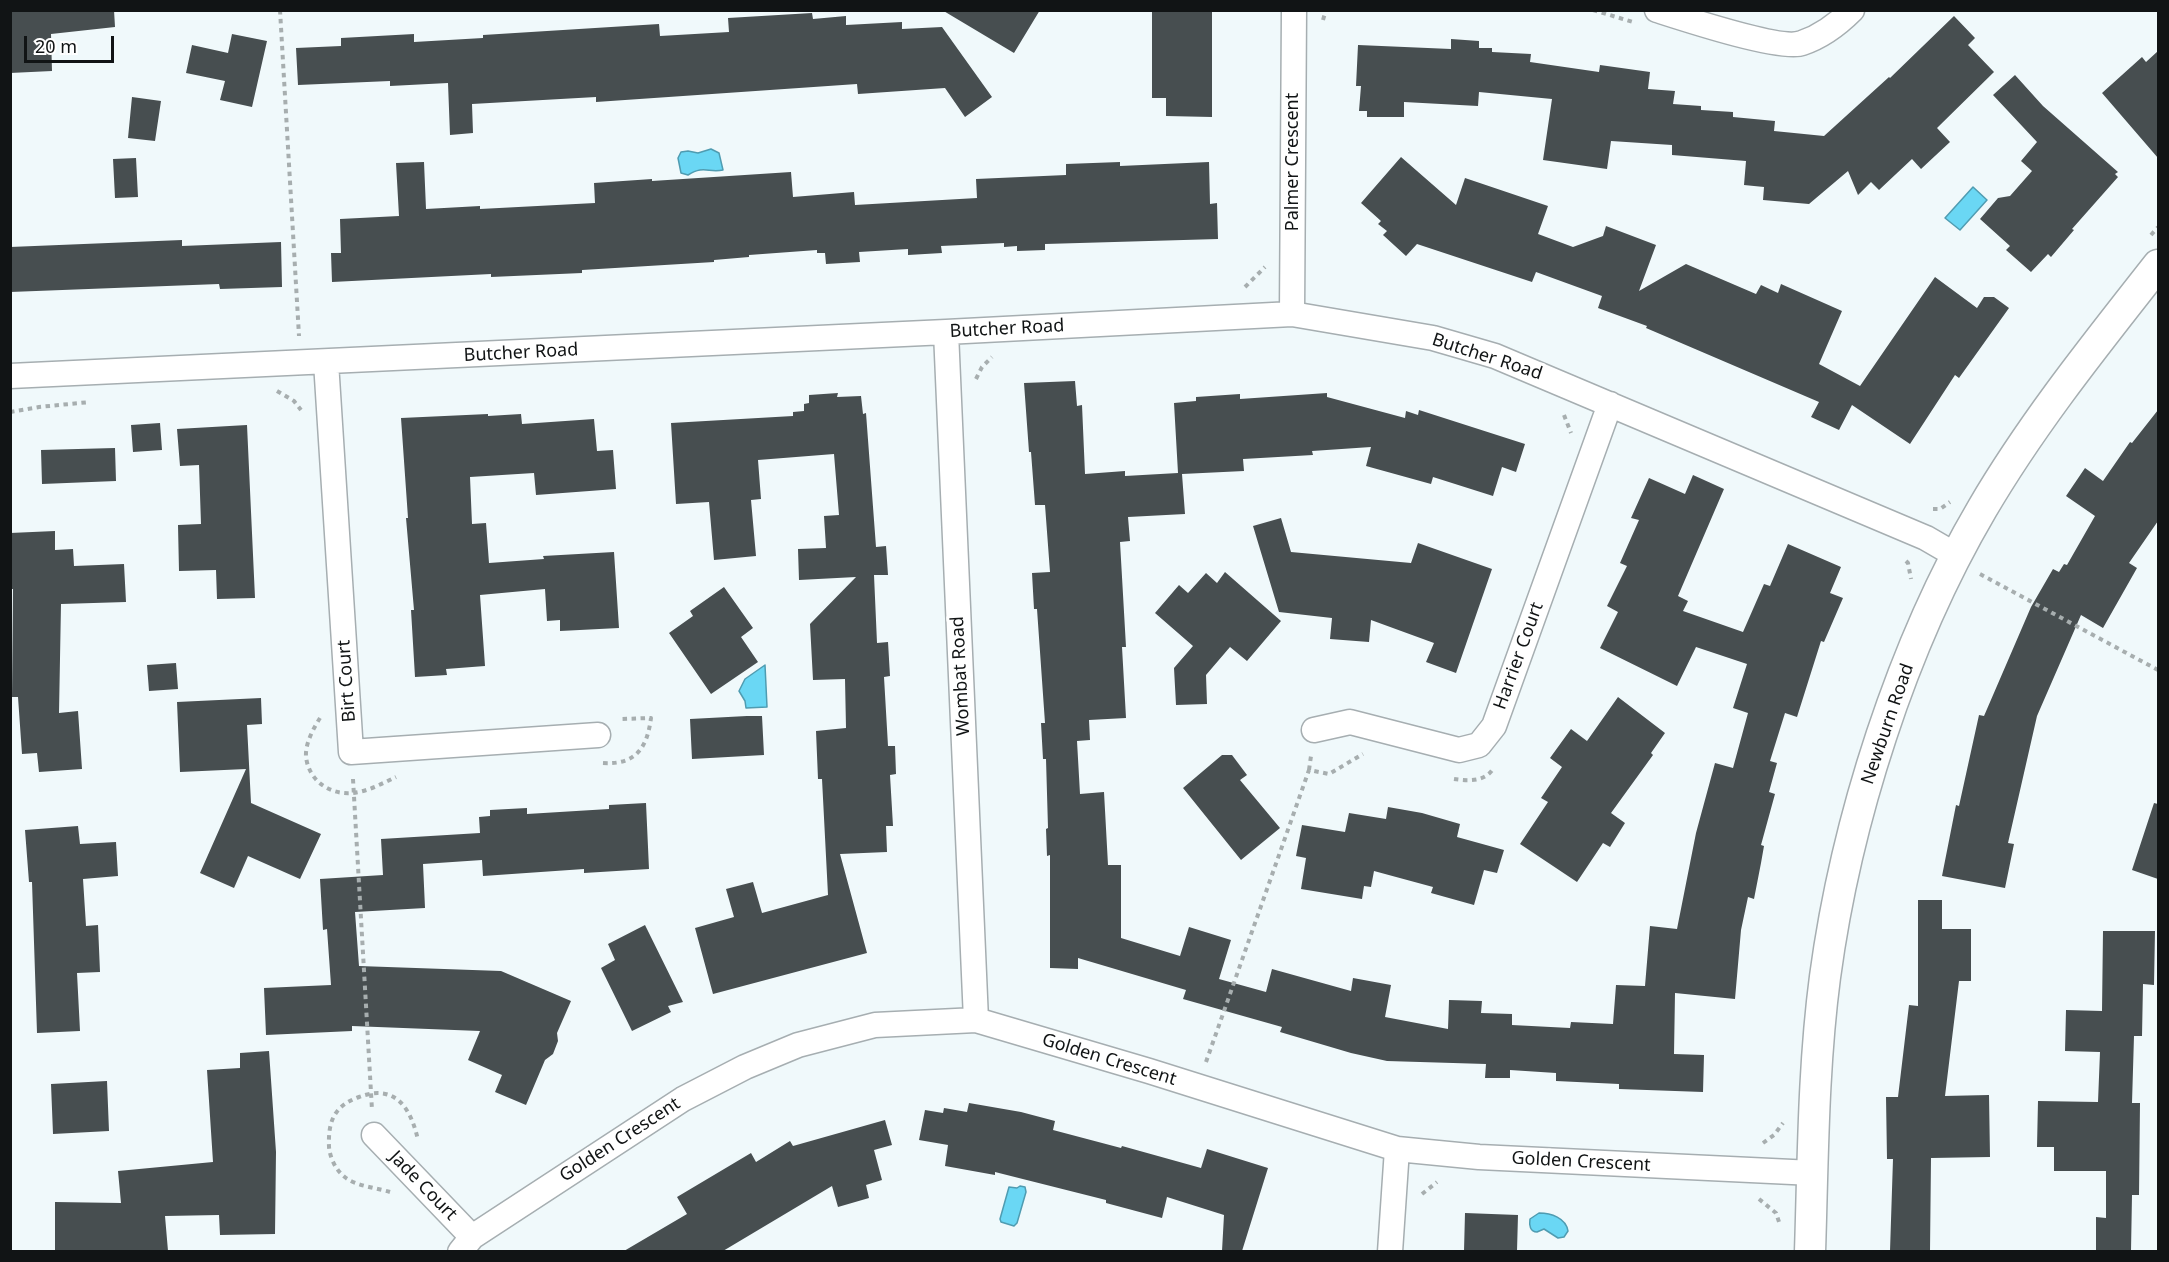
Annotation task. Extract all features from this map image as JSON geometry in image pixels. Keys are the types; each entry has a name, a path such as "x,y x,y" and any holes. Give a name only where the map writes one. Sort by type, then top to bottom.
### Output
{"street":[{"name":"Palmer Crescent","path":"1292,314 1294,10"},
{"path":"1657,10 1765,41 1800,45 1838,24 1852,10"},
{"name":"Newburn Road","path":"1809,1251 1816,1083 1825,977 1838,903 1860,809 1887,721 1934,603 1966,564 1981,511 2028,434 2158,265"},
{"name":"Butcher Road","path":"10,376 1292,314 1444,341 1496,356 1926,538 1966,564"},
{"name":"Wombat Road","path":"946,332 976,1020"},
{"name":"Birt Court","path":"327,362 351,752"},
{"name":"Harrier Court","path":"1314,730 1350,722 1459,750 1479,745 1494,726 1610,404"},
{"path":"351,752 598,735"},
{"name":"Golden Crescent","path":"466,1244 683,1098 745,1066 798,1045 875,1025 976,1020 1149,1071 1397,1149 1479,1157 1813,1173"},
{"name":"Jade Court","path":"374,1135 466,1244"},
{"path":"1390,1251 1397,1149"}],"path":[{"path":"280,10 300,363"},
{"path":"1317,29 1326,10"},
{"path":"973,384 982,367 993,356 1002,352"},
{"path":"275,390 294,401 304,413"},
{"path":"10,412 97,402"},
{"path":"1557,407 1564,415 1571,433 1570,443"},
{"path":"1929,509 1940,509 1953,499"},
{"path":"1908,563 1911,584"},
{"path":"1966,564 2158,670"},
{"path":"321,716 311,733 306,756 312,775 324,787 336,792 354,793 398,777"},
{"path":"594,763 624,763 637,753 646,742 651,718 619,720 598,735"},
{"path":"351,752 374,1135"},
{"path":"395,1194 346,1178 330,1158 329,1135 333,1117 345,1102 371,1092 386,1093 401,1103 413,1119 418,1142"},
{"path":"1755,1145 1761,1144 1774,1135 1785,1121"},
{"path":"1417,1200 1428,1188 1440,1180"},
{"path":"1752,1196 1764,1202 1776,1213 1782,1229"}],"water":[{"path":"711,149 719,153 723,170 702,170 688,175 681,173 678,158 681,152 698,153"},
{"path":"1973,187 1987,200 1960,230 1945,218"},
{"path":"765,665 767,707 746,708 739,691 745,679"},
{"path":"1009,1187 1025,1187 1026,1192 1017,1223 1014,1226 1001,1222"},
{"path":"1539,1213 1553,1215 1561,1220 1567,1226 1568,1231 1564,1237 1558,1238 1544,1229 1533,1231 1530,1219"}],"building":[{"path":"10,10 114,10 115,27 51,34 52,71 10,73"},
{"path":"942,10 1040,10 1014,53"},
{"path":"1152,10 1212,10 1212,117 1166,116 1166,98 1152,98"},
{"path":"812,13 813,19 846,16 846,25 902,22 902,29 942,27 992,97 965,117 945,88 858,94 857,84 596,102 596,97 472,104 473,133 450,135 448,83 390,86 390,81 298,85 296,48 341,46 341,38 414,34 414,42 483,38 483,35 659,24 660,36 729,32 728,18"},
{"path":"1954,16 1975,38 1968,45 1994,72 1937,128 1950,142 1921,169 1912,159 1879,190 1871,182 1858,195 1848,171 1809,204 1763,200 1764,187 1744,185 1746,161 1672,155 1672,145 1611,141 1607,169 1543,160 1552,99 1479,92 1478,106 1404,102 1404,117 1367,117 1367,111 1359,111 1361,86 1356,86 1358,45 1451,49 1451,39 1479,41 1479,48 1492,48 1492,52 1531,54 1530,62 1599,72 1600,65 1650,72 1648,89 1675,91 1673,104 1701,106 1701,110 1733,112 1733,117 1775,121 1774,131 1824,136 1890,78"},
{"path":"232,34 267,41 252,107 220,100 225,81 186,73 192,45 228,53"},
{"path":"2158,51 2158,158 2102,93 2142,57 2146,62"},
{"path":"2015,75 2043,106 2118,172 2115,174 2118,177 2072,229 2074,230 2051,257 2048,254 2031,272 2006,250 2010,246 1980,219 1998,198 2010,196 2032,171 2021,161 2037,142 1993,95"},
{"path":"132,97 161,101 155,141 128,138"},
{"path":"1401,157 1456,205 1465,178 1548,206 1538,234 1573,247 1603,236 1606,226 1656,245 1639,291 1686,264 1756,294 1761,285 1778,293 1781,284 1842,311 1819,364 1860,386 1935,277 1977,308 1984,297 1994,297 2009,308 1959,378 1955,375 1910,444 1852,405 1839,430 1811,417 1819,402 1646,328 1647,326 1598,308 1602,296 1536,272 1532,282 1417,244 1406,256 1383,235 1387,231 1378,224 1381,221 1361,203"},
{"path":"136,158 138,197 115,198 113,159"},
{"path":"424,162 426,209 480,206 480,209 595,203 594,183 791,172 793,197 854,192 855,205 977,198 976,179 1066,175 1066,164 1120,162 1120,166 1209,162 1210,204 1217,203 1218,239 1045,244 1045,250 1017,251 1017,246 1004,247 1004,243 941,246 942,253 908,255 908,249 859,252 860,262 826,264 825,253 817,253 817,250 749,255 749,257 714,260 714,262 582,270 582,273 491,277 491,274 332,282 331,253 341,253 340,219 399,216 396,163"},
{"path":"182,240 182,246 281,242 282,287 220,289 219,284 10,292 10,247"},
{"path":"1075,381 1077,406 1082,405 1085,474 1125,471 1125,476 1178,473 1174,403 1196,401 1196,397 1240,394 1240,399 1327,393 1327,397 1405,418 1406,411 1418,415 1419,410 1525,444 1516,472 1502,467 1493,496 1433,477 1431,484 1366,466 1371,447 1312,451 1313,455 1243,459 1244,471 1182,474 1185,514 1128,517 1130,541 1120,542 1126,647 1122,647 1126,718 1089,720 1090,740 1077,741 1080,794 1104,792 1108,865 1121,865 1121,938 1180,956 1189,927 1231,940 1219,979 1266,992 1272,969 1351,991 1353,978 1391,985 1385,1017 1448,1029 1449,1000 1482,1001 1481,1013 1512,1014 1512,1025 1570,1028 1571,1022 1613,1024 1616,985 1645,986 1650,926 1677,929 1696,833 1715,763 1733,768 1748,713 1733,708 1747,664 1696,647 1677,686 1600,648 1618,612 1607,606 1627,566 1620,563 1639,520 1631,518 1649,478 1685,494 1693,475 1724,489 1678,596 1688,601 1683,611 1743,632 1764,584 1770,586 1788,544 1841,567 1830,593 1843,598 1824,642 1821,641 1797,717 1785,713 1770,761 1777,763 1769,792 1775,794 1761,845 1764,846 1754,899 1748,897 1741,930 1735,999 1675,993 1674,1054 1704,1055 1703,1092 1619,1089 1619,1084 1556,1081 1556,1073 1510,1070 1510,1078 1485,1078 1486,1064 1387,1061 1280,1032 1282,1027 1183,999 1186,990 1078,958 1078,969 1050,968 1050,855 1047,856 1046,759 1043,759 1041,723 1045,723 1037,609 1034,609 1032,573 1050,572 1045,505 1035,505 1024,383"},
{"path":"838,393 837,397 861,396 863,414 866,413 876,547 886,546 888,575 874,575 877,643 888,642 890,676 884,677 888,746 895,746 896,774 890,775 893,826 886,826 887,852 840,854 867,953 713,994 695,928 734,917 726,889 753,882 762,913 828,895 822,779 818,779 816,731 846,728 845,679 813,680 810,624 856,577 799,580 798,549 826,548 824,516 839,515 834,454 758,460 761,499 751,500 756,556 714,560 709,502 676,504 671,423 793,416 793,412 804,411 804,404 809,403 809,395"},
{"path":"2158,410 2158,521 2129,563 2137,568 2103,628 2081,615 2037,716 2008,843 2014,844 2005,888 1942,876 1956,805 1959,806 1979,715 1984,716 2031,607 2053,569 2059,572 2064,564 2067,565 2095,516 2066,496 2085,468 2103,481 2130,442 2132,443"},
{"path":"488,414 488,416 521,414 522,424 594,419 597,451 613,450 616,489 536,495 534,473 470,477 472,524 486,523 489,563 544,559 543,556 614,552 619,628 560,631 560,620 547,621 545,589 480,595 485,666 446,669 447,675 415,677 411,610 414,610 401,418"},
{"path":"160,423 162,450 133,452 131,425"},
{"path":"247,425 255,598 217,599 216,570 179,571 178,525 201,524 199,465 180,466 177,429"},
{"path":"115,448 116,481 42,484 41,450"},
{"path":"1281,518 1291,552 1411,563 1418,543 1492,569 1456,673 1426,662 1434,643 1371,620 1369,642 1330,639 1332,618 1279,612 1253,526"},
{"path":"55,531 55,550 73,549 74,566 124,564 126,602 61,604 59,713 78,711 82,769 39,772 37,753 22,754 18,697 12,697 13,589 10,589 10,533"},
{"path":"1225,572 1281,621 1247,661 1230,647 1206,675 1207,704 1176,705 1174,668 1193,646 1155,613 1179,585 1188,593 1206,573 1217,583"},
{"path":"724,587 753,628 741,637 758,662 711,694 669,633 693,616 690,611"},
{"path":"176,663 178,689 149,691 147,665"},
{"path":"1618,697 1665,733 1651,753 1653,755 1611,813 1625,823 1610,847 1603,843 1577,882 1520,844 1548,802 1541,798 1562,767 1550,758 1571,729 1587,741"},
{"path":"261,698 262,724 247,725 251,803 321,834 300,879 248,856 234,888 200,873 246,769 180,772 177,702"},
{"path":"762,716 764,755 692,759 690,719"},
{"path":"1222,755 1232,755 1247,775 1240,780 1280,828 1241,860 1183,788"},
{"path":"646,803 649,869 584,873 584,869 483,876 482,860 423,864 425,908 355,912 359,966 501,971 571,1001 557,1033 558,1041 553,1054 545,1060 526,1105 495,1092 502,1075 468,1060 480,1031 352,1026 352,1031 266,1035 264,988 331,985 327,929 323,930 320,879 383,875 381,839 480,833 479,817 490,816 490,810 527,808 527,814 609,809 609,805"},
{"path":"2154,803 2158,804 2158,879 2132,870"},
{"path":"1388,807 1422,813 1460,824 1457,837 1504,850 1497,873 1484,870 1474,905 1431,893 1433,887 1374,871 1371,887 1364,886 1362,899 1301,889 1306,858 1296,856 1302,825 1345,832 1349,813 1386,819"},
{"path":"78,826 80,844 116,842 118,876 83,879 86,926 98,925 100,972 77,973 80,1031 37,1033 32,882 29,882 25,830"},
{"path":"1918,900 1942,900 1942,929 1971,929 1971,981 1959,981 1945,1096 1989,1095 1990,1157 1931,1158 1930,1251 1890,1251 1893,1159 1887,1159 1886,1097 1898,1097 1909,1005 1918,1006"},
{"path":"645,925 683,1002 668,1006 671,1012 632,1031 601,968 615,960 608,944"},
{"path":"2103,931 2155,931 2154,985 2143,984 2142,1036 2134,1036 2132,1103 2140,1103 2139,1195 2132,1195 2131,1251 2096,1251 2096,1217 2106,1218 2106,1171 2054,1171 2054,1147 2037,1147 2038,1101 2098,1102 2100,1052 2065,1051 2066,1010 2102,1011"},
{"path":"269,1051 276,1152 275,1234 220,1235 219,1215 165,1216 168,1251 55,1251 55,1202 121,1203 118,1171 213,1162 207,1070 240,1068 240,1053"},
{"path":"107,1081 109,1131 53,1134 51,1084"},
{"path":"969,1103 1021,1112 1055,1121 1053,1130 1201,1168 1207,1149 1268,1168 1242,1251 1222,1251 1224,1215 1167,1197 1162,1218 1106,1203 1106,1200 995,1172 995,1175 945,1166 948,1145 919,1140 925,1110 943,1113 944,1108 967,1112"},
{"path":"885,1120 892,1145 874,1150 882,1180 866,1185 869,1198 838,1207 832,1186 723,1251 624,1251 687,1214 677,1197 751,1153 756,1162 790,1141 793,1146"},
{"path":"1465,1213 1518,1215 1517,1251 1464,1251"}]}
